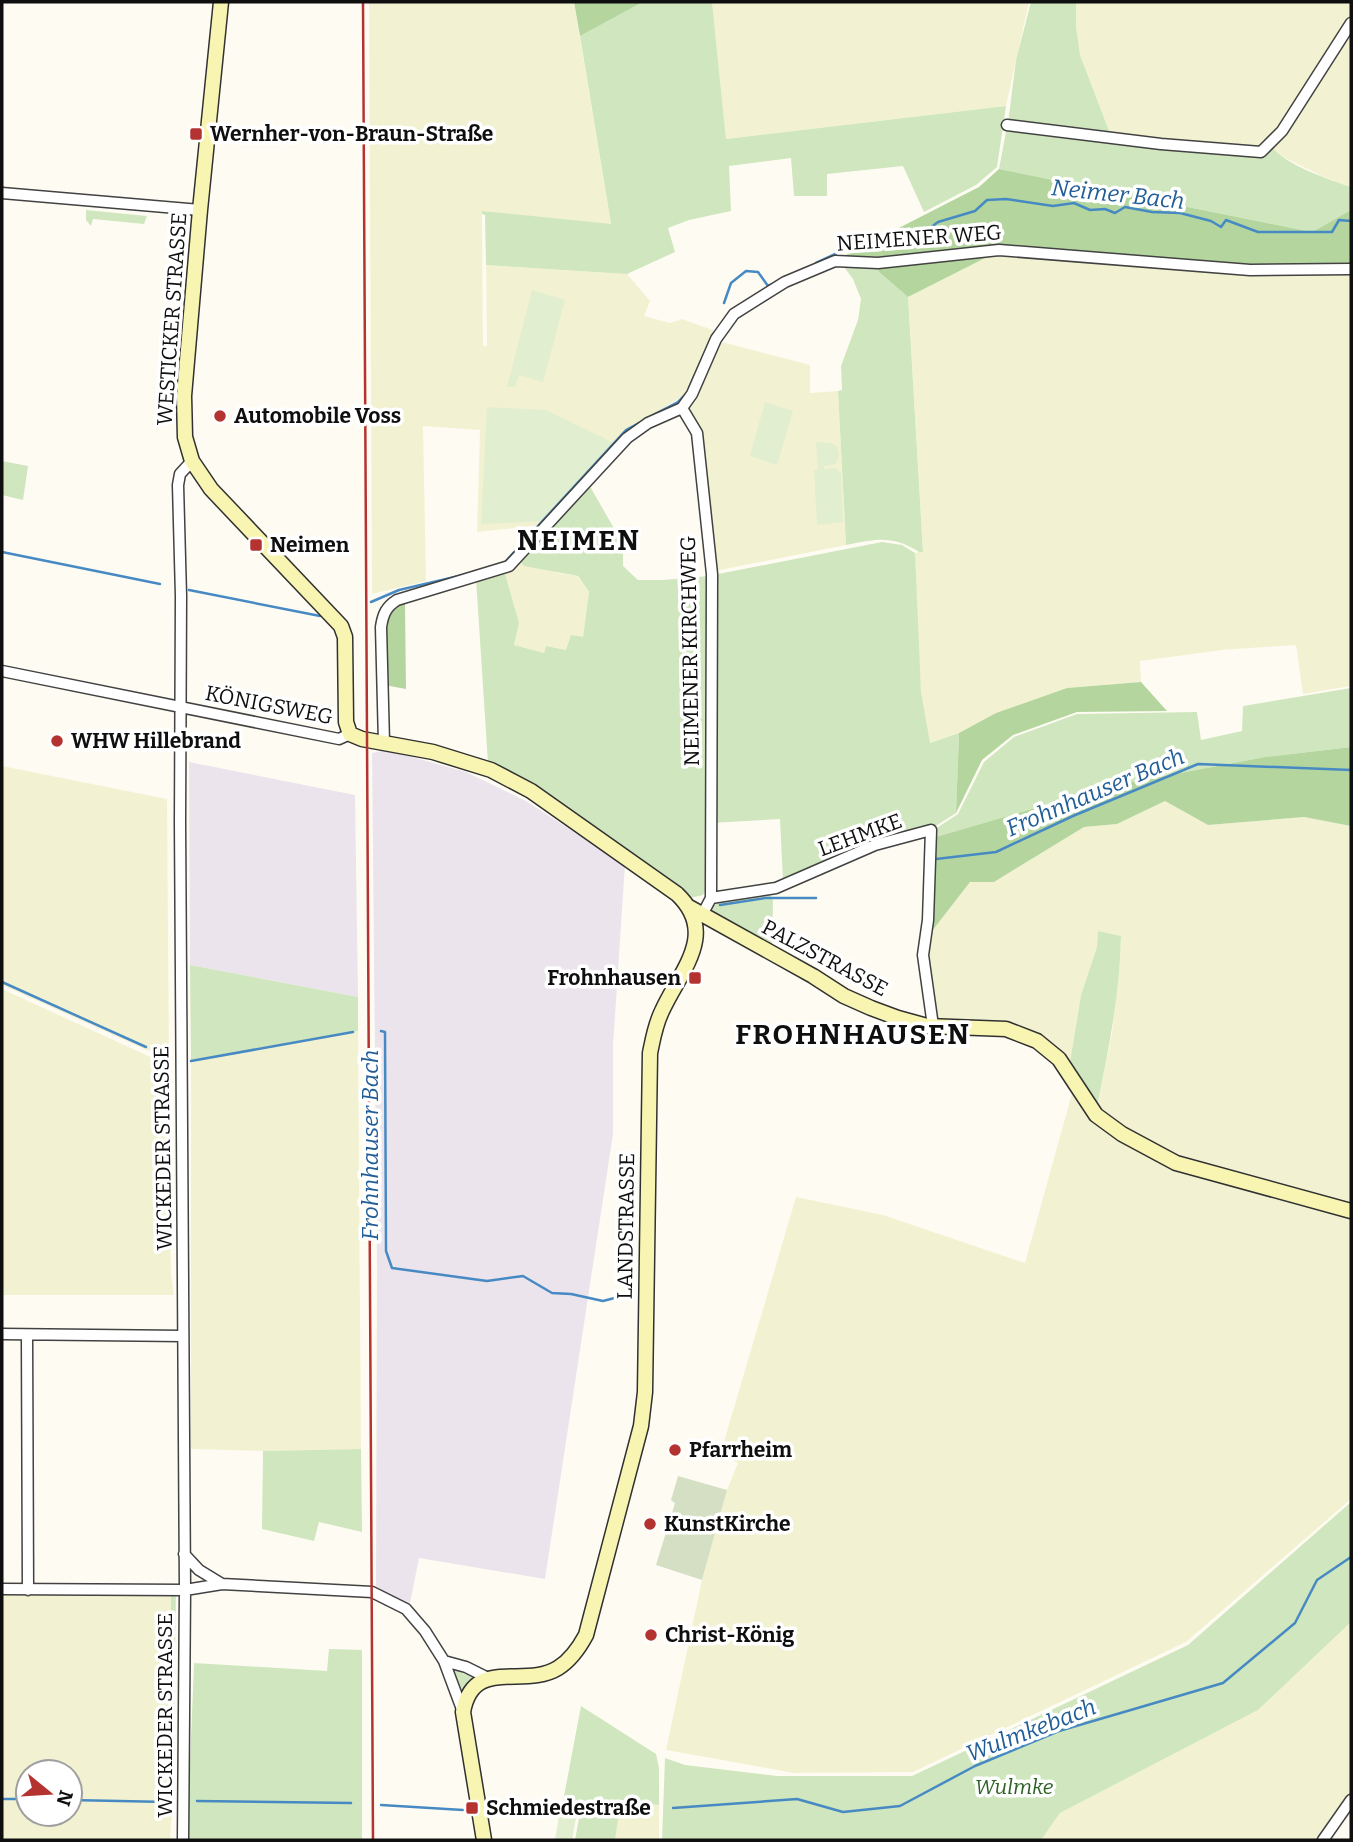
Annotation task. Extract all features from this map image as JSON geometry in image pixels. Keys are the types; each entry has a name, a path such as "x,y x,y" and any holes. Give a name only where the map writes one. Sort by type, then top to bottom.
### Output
{"main road":[{"name":"WESTICKER STRASSE","path":"222,2 200,210 183,410 185,437 192,461 211,489 341,626 345,637 346,722 356,737"},
{"path":"356,737 466,761 491,770 531,791 677,894 695,911 696,939 726,929"},
{"name":"PALZSTRASSE","path":"695,911 844,996 898,1018 933,1026 1006,1029 1037,1041 1059,1059 1096,1115 1176,1163 1351,1211"},
{"name":"LANDSTRASSE","path":"488,1678 530,1677 557,1669 578,1650 586,1634 636,1446 645,1392 650,1053 657,1022 696,939"},
{"path":"484,1840 463,1712 469,1692 488,1678"}],"street":[{"path":"1007,125 1161,144 1261,152 1282,131 1351,23"},
{"path":"2,193 200,210"},
{"name":"NEIMENER WEG","path":"682,408 692,394 716,339 734,314 785,282 835,261 878,263 999,250 1250,270 1351,269"},
{"path":"384,743 381,626 390,604 509,566 627,438 648,423 682,408"},
{"name":"NEIMENER KIRCHWEG","path":"682,408 697,433 712,574 711,898"},
{"name":"WICKEDER STRASSE","path":"183,1840 183,1336 176,1065 181,596 178,485 180,474 192,461"},
{"name":"KÖNIGSWEG","path":"2,671 339,738 356,737"},
{"name":"LEHMKE","path":"711,898 776,888 875,845 932,830 928,920 923,955 933,1026"},
{"path":"695,911 711,898"},
{"path":"2,1334 183,1336"},
{"path":"27,1335 28,1590"},
{"path":"184,1554 199,1570 222,1584"},
{"path":"2,1590 185,1590 222,1584 372,1592 406,1609 425,1632 444,1661 463,1712"},
{"path":"444,1661 466,1667 488,1678"},
{"path":"1323,1840 1351,1800"}],"shaded area":[{"path":"387,750 466,772 526,801 625,865 613,1046 613,1134 545,1579 419,1558 409,1608 376,1586 377,1264 372,753"},
{"path":"189,762 355,795 358,997 190,965"}],"green space":[{"path":"369,2 574,2 611,225 482,211 483,346 487,346 486,265 627,274 650,301 644,316 670,323 682,319 718,332 689,392 646,419 544,525 477,532 480,430 423,426 426,581 372,594"},
{"path":"574,2 643,2 580,36"},
{"path":"643,2 712,2 726,139 1006,106 997,167 976,185 924,212 903,166 827,174 827,196 794,196 791,158 729,166 731,211 689,220 668,228 675,252 627,274 486,265 485,215 482,211 611,224 580,36"},
{"path":"712,2 1029,2 1006,106 726,139"},
{"path":"1031,2 1076,2 1080,55 1111,136 1008,123 1016,60"},
{"path":"1076,2 1351,2 1351,21 1281,131 1260,151 1111,136 1080,55"},
{"path":"1351,26 1351,187 1277,154 1271,146"},
{"path":"1007,126 1262,154 1271,146 1296,165 1351,187 1351,210 1312,232 999,169"},
{"path":"999,169 1312,232 1351,210 1351,264 1251,269 999,249 878,261 838,259 979,187"},
{"path":"86,210 147,216 144,224 93,219 91,226 86,220"},
{"path":"999,251 1351,271 1351,686 1303,694 1296,645 1222,650 1140,661 1141,682 1067,688 996,713 959,733 929,743 921,692 917,623 915,553 923,551 908,297"},
{"path":"999,251 908,297 879,272 878,264"},
{"path":"841,263 878,264 879,272 908,297 923,552 901,543 884,540 846,545 838,391 842,390 841,366 858,320 861,299 853,279"},
{"path":"532,290 565,300 543,382 519,375 515,387 507,387"},
{"path":"718,341 810,365 810,393 838,391 846,545 715,571 700,433 682,404"},
{"path":"765,402 793,411 777,465 750,456"},
{"path":"487,407 546,410 616,444 545,521 481,524"},
{"path":"816,442 837,446 839,455 836,464 824,466 824,469 836,468 841,473 843,522 817,525 814,470 818,469"},
{"path":"2,461 28,466 23,500 2,495"},
{"path":"588,483 623,544 623,566 638,580 709,576 707,886 703,895 690,898 530,784 488,763 476,579 504,570 519,623 514,645 544,653 546,646 566,650 571,635 583,637 589,592 578,576 524,566 517,558"},
{"path":"882,542 902,545 915,553 921,692 930,743 959,733 956,813 931,829 783,882 780,819 712,823 713,575"},
{"path":"517,558 558,573 577,576 589,592 583,637 567,650 546,646 544,653 514,645 519,623 504,570"},
{"path":"405,603 406,689 384,685 385,619 393,606"},
{"path":"1141,682 1167,711 1077,712 1013,735 982,760 956,813 959,733 996,713 1067,688"},
{"path":"1351,688 1351,747 1265,757 1111,786 932,838 932,831 958,814 984,762 1014,737 1077,714 1197,712 1201,740 1242,731 1243,706"},
{"path":"1351,747 1351,826 1304,817 1208,825 1165,801 1117,824 1084,827 994,882 970,882 929,935 932,838 1111,786 1265,757"},
{"path":"2,766 167,799 169,1060 2,985"},
{"path":"1165,801 1208,825 1304,817 1351,826 1351,1209 1177,1161 1096,1111 1112,1033 1121,936 1098,931 1097,947 1081,995 1069,1068 1040,1039 936,1022 926,956 929,935 970,882 994,882 1084,827 1117,824"},
{"path":"767,890 773,900 772,952 717,919 712,912 715,902"},
{"path":"1098,931 1121,936 1116,1002 1096,1111 1069,1068 1081,995 1097,947"},
{"path":"190,965 358,997 358,1031 191,1062"},
{"path":"2,989 168,1065 171,1274 174,1295 2,1295"},
{"path":"358,1031 361,1449 191,1449 191,1062"},
{"path":"1074,1086 1097,1120 1175,1165 1351,1216 1351,1499 1186,1642 913,1772 794,1773 666,1750 702,1580 727,1490 738,1463 720,1455 796,1197 883,1215 1025,1263"},
{"path":"361,1449 362,1532 319,1522 314,1541 262,1529 263,1451"},
{"path":"678,1476 727,1490 702,1580 656,1565 675,1503 671,1500"},
{"name":"Wulmke","path":"1351,1502 1351,1622 1258,1710 1060,1813 1041,1840 662,1840 665,1758 685,1765 777,1776 912,1776 1188,1645"},
{"path":"176,1586 173,1799 171,1799 171,1595"},
{"path":"2,1593 171,1595 173,1799 170,1840 2,1840"},
{"path":"1351,1622 1351,1796 1320,1840 1041,1840 1060,1813 1258,1710"},
{"path":"329,1649 362,1650 362,1840 187,1840 194,1663 327,1671"},
{"path":"455,1670 472,1677 472,1681 461,1693 452,1672"},
{"path":"581,1706 656,1754 659,1768 659,1805 621,1800 615,1840 575,1840 579,1818 561,1812"},
{"path":"620,1800 659,1805 659,1840 615,1840"},
{"path":"559,1816 576,1818 572,1840 555,1840"}],"waterway":[{"name":"Neimer Bach","path":"879,243 890,243 930,228 938,222 975,211 987,200 1006,199 1053,206 1074,203 1090,210 1105,209 1115,213 1125,207 1180,213 1211,221 1221,227 1226,220 1258,232 1332,232 1339,220 1351,221"},
{"name":"Neimer Bach","path":"856,244 860,242"},
{"name":"Neimer Bach","path":"816,263 850,247"},
{"name":"Neimer Bach","path":"724,303 731,283 746,271 758,272 768,286 775,283"},
{"name":"Neimer Bach","path":"689,388 713,334"},
{"name":"Neimer Bach","path":"653,415 678,402 686,394"},
{"name":"Neimer Bach","path":"505,562 626,430 639,423"},
{"name":"Neimer Bach","path":"2,552 160,584"},
{"name":"Neimer Bach","path":"371,602 399,590 459,576"},
{"name":"Neimer Bach","path":"189,590 320,616"},
{"name":"Frohnhauser Bach","path":"936,859 996,852 1073,816 1198,764 1351,770"},
{"name":"Frohnhauser Bach","path":"720,905 765,898 816,898"},
{"name":"Frohnhauser Bach","path":"2,982 146,1047"},
{"name":"Frohnhauser Bach","path":"381,1031 385,1032 386,1251 392,1268 487,1281 523,1276 552,1293 603,1301 630,1294 628,1211"},
{"name":"Frohnhauser Bach","path":"191,1061 353,1032"},
{"name":"Wulmkebach","path":"673,1808 797,1799 843,1812 900,1806 975,1766 1059,1731 1223,1683 1295,1623 1317,1580 1351,1557"},
{"name":"Wulmkebach","path":"2,1799 14,1799"},
{"name":"Wulmkebach","path":"84,1800 168,1802"},
{"name":"Wulmkebach","path":"197,1801 351,1803"},
{"name":"Wulmkebach","path":"549,1803 644,1807"},
{"name":"Wulmkebach","path":"381,1805 463,1810"}],"railway":[{"path":"363,2 373,1840"}],"place":[{"name":"Wernher-von-Braun-Straße","path":"196,134"},
{"name":"Automobile Voss","path":"220,416"},
{"name":"Neimen","path":"256,545"},
{"name":"WHW Hillebrand","path":"57,741"},
{"name":"Frohnhausen","path":"695,978"},
{"name":"Pfarrheim","path":"675,1450"},
{"name":"KunstKirche","path":"650,1524"},
{"name":"Christ-König","path":"651,1635"},
{"name":"Schmiedestraße","path":"472,1808"}],"district":[{"name":"NEIMEN","path":"579,540"},
{"name":"FROHNHAUSEN","path":"853,1034"}]}
